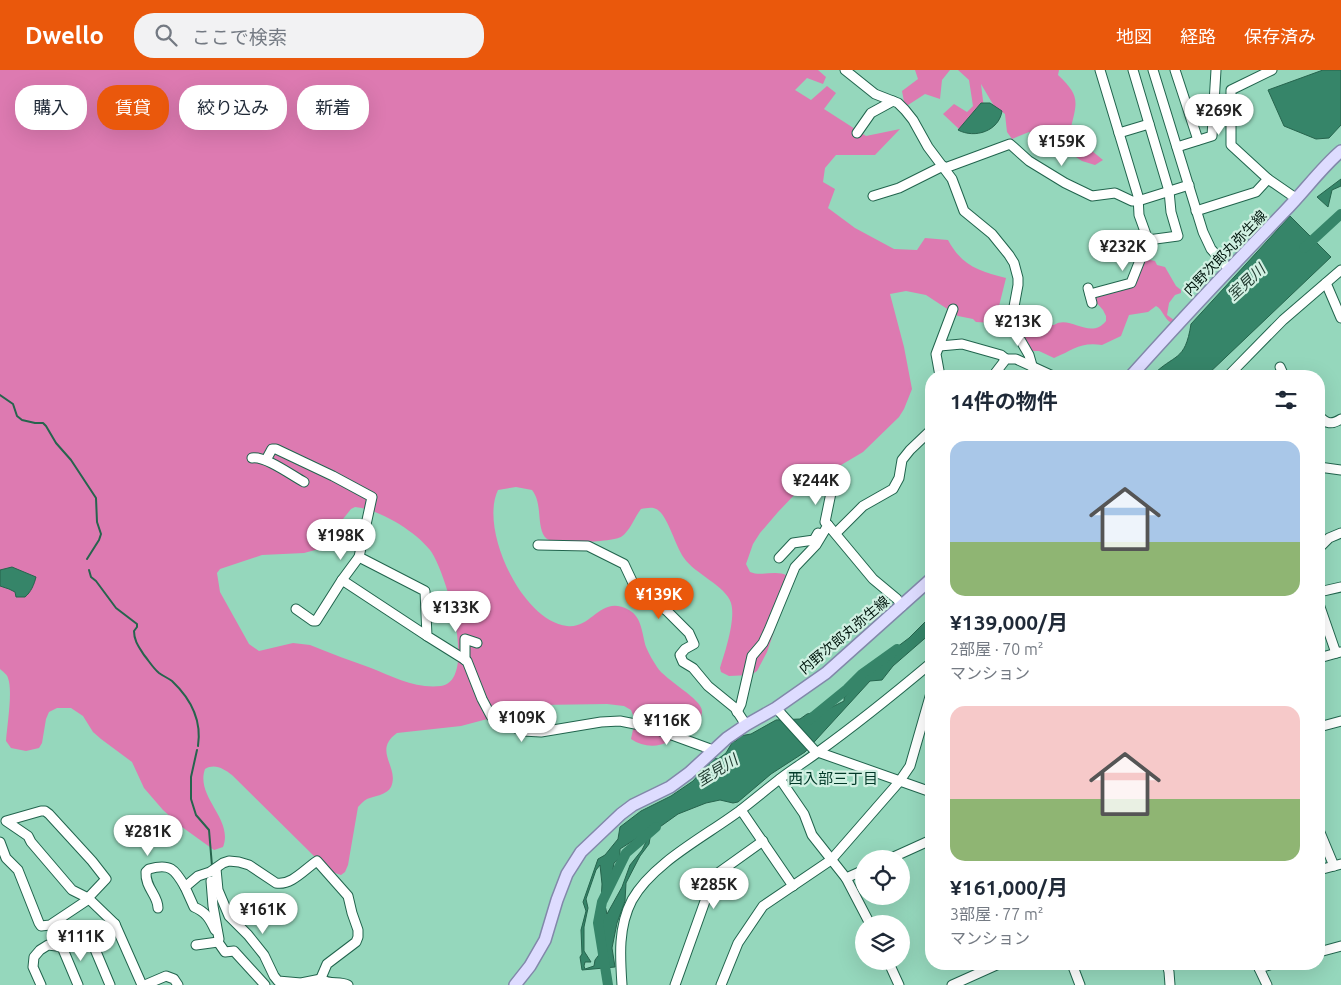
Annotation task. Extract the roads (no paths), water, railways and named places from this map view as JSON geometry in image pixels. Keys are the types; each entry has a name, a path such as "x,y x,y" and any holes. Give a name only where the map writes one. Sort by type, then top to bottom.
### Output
{"main road":[{"name":"内野次郎丸弥生線","path":"1136,370 1229,269 1297,199 1315,176 1341,151"},
{"name":"内野次郎丸弥生線","path":"515,985 530,966 545,940 567,874 581,852 621,814 634,805 670,787 746,724 777,709 826,673 925,585"}],"street":[{"path":"844,70 875,94 898,102 914,120 928,146 955,184 964,211 997,240 1014,263 1017,270 1018,285 1012,322 1029,355 1034,370"},
{"path":"1090,295 1132,283 1148,240 1139,215 1138,196 1100,70"},
{"path":"1133,70 1169,191 1171,212 1178,236 1148,240"},
{"path":"1154,70 1196,211 1207,241 1229,269"},
{"path":"1175,70 1198,140"},
{"path":"1177,146 1212,136 1216,70"},
{"path":"1272,70 1231,90 1231,146 1268,179 1297,199"},
{"path":"857,133 871,113 892,101"},
{"path":"1119,133 1149,124"},
{"path":"873,196 899,188 944,167 1010,144 1028,161 1065,183 1092,196 1115,193 1132,201 1138,201 1188,185"},
{"path":"1196,211 1256,192 1268,179"},
{"path":"1234,370 1282,320 1341,270"},
{"path":"1326,283 1340,311"},
{"path":"939,370 936,354 953,309"},
{"path":"940,346 962,344 1001,355 1006,359 1016,359 1040,370"},
{"path":"997,370 1006,359"},
{"path":"1325,422 1333,424 1341,420"},
{"path":"836,533 863,506 893,489 898,478 902,460 925,436"},
{"path":"266,460 272,449 276,449 372,497 359,557 316,621 296,609"},
{"path":"252,458 256,457 266,460 304,482"},
{"path":"1325,468 1341,470"},
{"path":"737,712 741,704 752,656 763,643 795,567 816,545 826,524 832,491 820,473"},
{"path":"826,524 836,533 873,579 897,599 902,606"},
{"path":"779,558 793,543 814,540 826,524"},
{"path":"1325,541 1341,533"},
{"path":"538,545 588,546 624,564 640,598 645,602 658,605 667,611 689,634 694,644 685,649 680,655 683,662 693,668 708,686 737,712 746,724"},
{"path":"359,557 425,591 427,636"},
{"path":"342,580 467,661 491,716 522,731 541,732 601,722 620,722 650,727 713,750"},
{"path":"1325,591 1341,587"},
{"path":"1325,619 1338,652 1325,656"},
{"path":"465,660 465,639 477,643"},
{"path":"622,985 621,932 626,914 640,887 654,872 741,810 880,705 925,668"},
{"path":"777,709 817,751 925,790"},
{"path":"721,985 738,943 753,919 769,900 831,860 899,782 910,766 925,713"},
{"path":"1325,725 1341,721"},
{"path":"780,779 804,814 812,834 846,878 865,915"},
{"path":"741,810 793,886"},
{"path":"0,842 6,858 18,870 38,924 41,926 50,925 89,899 106,879 50,814 45,811 3,822"},
{"path":"3,822 28,836 72,890 89,899 116,924 144,985 166,976 174,980 178,985"},
{"path":"675,985 714,876 763,841"},
{"path":"1325,842 1337,865"},
{"path":"909,850 925,843"},
{"path":"185,887 198,876 213,871 223,863 240,862 249,865 282,884 294,879 317,861 348,896 358,930 356,942 327,964 319,982"},
{"path":"158,908 158,903 147,884 146,872 149,869 164,866 177,872 194,907 202,910 217,931"},
{"path":"213,871 213,906 218,942 225,952 234,951 265,985"},
{"path":"213,871 218,890 229,916 264,955 274,976 278,980 301,983 344,983 348,985"},
{"path":"846,878 855,874"},
{"path":"41,985 34,967 34,957 40,950 48,945 62,947 72,945 89,935 116,924"},
{"path":"89,935 110,985"},
{"path":"196,945 218,942"},
{"path":"1325,950 1341,946"},
{"path":"62,947 78,985"},
{"path":"892,970 899,985"},
{"path":"952,985 970,981 989,970"},
{"path":"1074,970 1080,985"},
{"path":"1168,970 1170,985"},
{"path":"1260,970 1267,985"}],"water":[{"path":"1323,70 1341,70 1341,125 1329,138 1316,139 1284,126 1268,90"},
{"path":"981,103 990,103 1002,111 996,124 979,133 965,133 958,130"},
{"path":"1341,179 1341,186 1332,190 1328,207 1317,197"},
{"path":"1290,216 1331,257 1212,370 1159,370 1182,352 1189,336 1191,324"},
{"path":"12,567 36,577 32,588 25,597 16,597 15,592 0,586 0,570"},
{"path":"925,622 925,638 893,666 882,680 870,681 805,752 771,774 738,802 733,803 720,800 706,803 678,814 657,829 650,838 649,844 640,856 626,883 625,901 617,923 612,948 615,967 582,970 580,957 582,954 581,930 586,911 583,902 598,859 605,855 618,839 620,827 641,811 671,796 693,781 713,758 718,759 726,753 733,741 736,741 740,736 751,734 776,720 800,719 807,714 826,710 844,701 844,698 860,678 887,659 886,655 909,638","holes":["645,833 649,836 642,850 630,865 622,887 607,914 604,901 614,863 620,858 620,849","600,865 602,884 600,920 604,948 595,960 594,966 585,969 585,962 591,962 584,951 584,927 588,908 586,899 596,870"]}],"waterway":[{"name":"室見川","path":"1304,248 1341,214"},
{"path":"0,395 13,404 17,416 22,420 43,423 46,426 96,498 97,522 101,534 87,559"},
{"path":"89,570 91,577 116,608 137,624 134,631 135,638 144,655 157,671 179,688 190,703 197,719 198,746"},
{"name":"室見川","path":"809,720 862,674 897,649"},
{"path":"197,750 191,777 191,799 196,815 209,830 212,866"},
{"name":"室見川","path":"608,985 598,923 602,902 626,853 656,827"}],"district":[{"name":"西入部三丁目","path":"833,778"}]}
